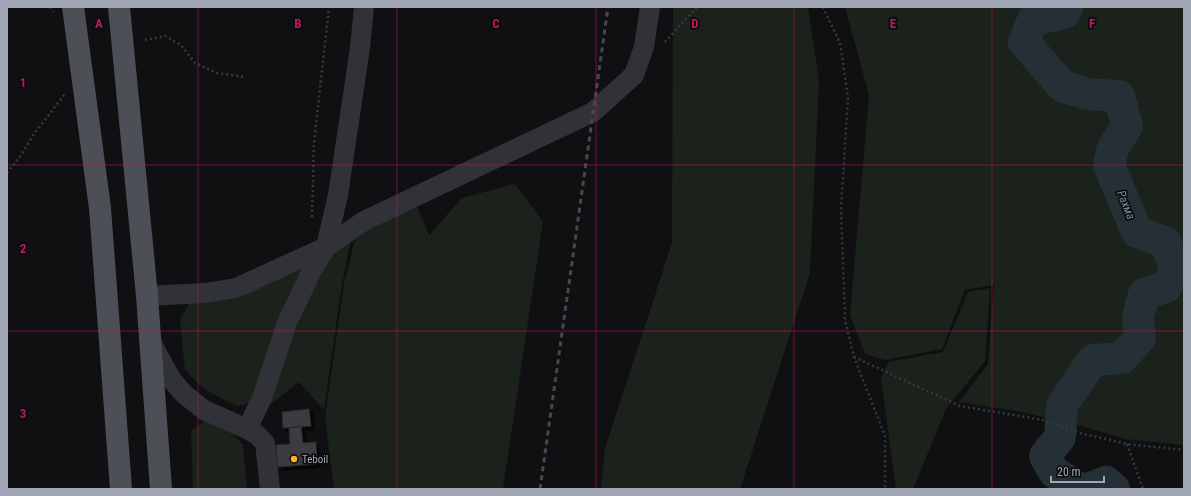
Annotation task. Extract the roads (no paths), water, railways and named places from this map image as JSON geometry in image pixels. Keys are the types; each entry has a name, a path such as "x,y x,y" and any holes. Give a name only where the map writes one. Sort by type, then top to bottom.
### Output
{"main road":[{"path":"73,7 100,208 120,489"},
{"path":"119,7 147,296 161,489"}],"street":[{"path":"247,429 262,398 286,323 312,270 326,247 338,196 360,48 364,7"},
{"path":"147,296 205,293 236,288 326,247 364,221 594,112 634,75 644,47 650,7"},
{"path":"151,342 171,379 184,394 204,410 247,429 257,435 265,443 270,489"}],"waterway":[{"name":"Рахма","path":"1067,7 1064,13 1033,20 1024,42 1062,86 1087,94 1119,96 1127,126 1113,148 1109,165 1137,232 1165,242 1176,268 1166,287 1144,294 1138,317 1140,338 1122,358 1093,360 1062,405 1060,437 1045,456 1054,472 1080,489"},
{"name":"Рахма","path":"1088,489 1106,482 1114,489"}],"railway":[{"path":"540,489 608,7"}],"place":[{"name":"Teboil","path":"294,459"}]}
